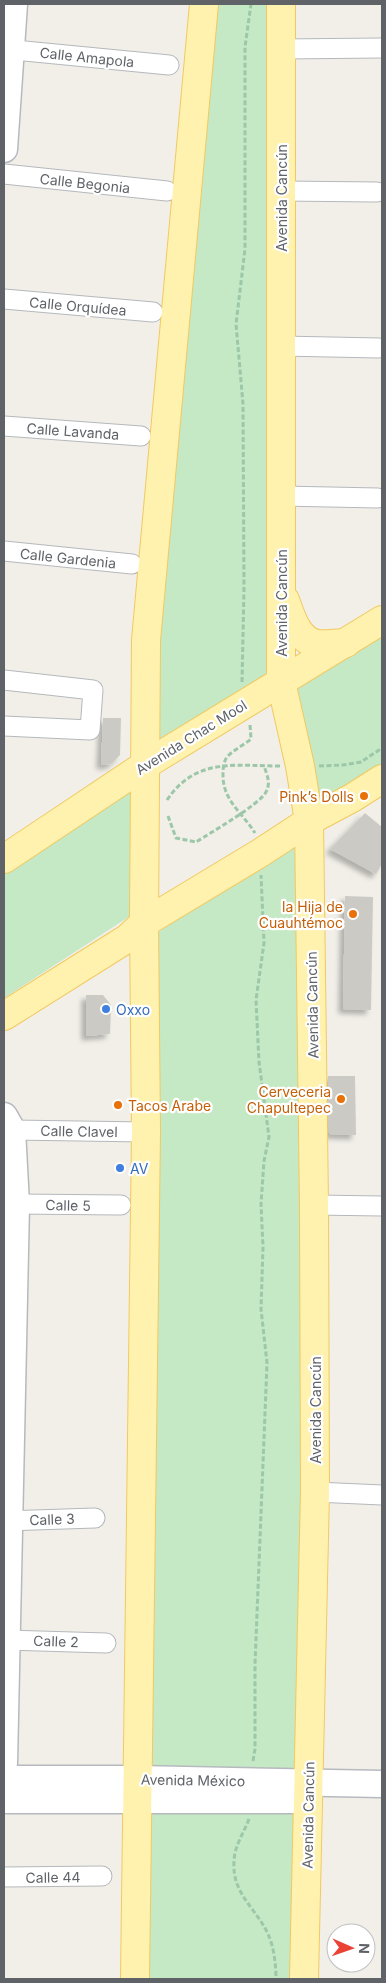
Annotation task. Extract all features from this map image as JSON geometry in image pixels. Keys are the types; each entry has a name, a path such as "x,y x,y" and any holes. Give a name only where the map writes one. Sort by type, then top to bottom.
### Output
{"main road":[{"path":"135,1979 146,1132 139,934 145,765 146,640 204,4"},
{"name":"Avenida Cancún","path":"281,4 281,682 300,766 309,820 314,1205 315,1492 304,1979"},
{"path":"281,591 296,628 305,637 317,644 346,643"},
{"name":"Avenida Chac Mool","path":"4,859 145,765 382,620"},
{"path":"4,1016 139,934 309,820 352,798 382,779"}],"street":[{"path":"4,149 7,49 14,4"},
{"path":"281,49 382,48"},
{"name":"Calle Amapola","path":"7,49 169,65"},
{"name":"Calle Begonia","path":"4,174 167,191"},
{"path":"281,191 377,192"},
{"name":"Calle Orquídea","path":"4,299 153,312"},
{"path":"281,346 379,348"},
{"name":"Calle Lavanda","path":"4,426 142,436"},
{"path":"281,496 378,498"},
{"name":"Calle Gardenia","path":"4,551 132,564"},
{"path":"4,680 93,690 90,730 4,726"},
{"path":"4,1763 7,1521 16,1204 8,1123"},
{"name":"Calle Clavel","path":"8,1123 146,1132"},
{"name":"Calle 5","path":"16,1204 121,1205"},
{"path":"314,1205 382,1206"},
{"path":"315,1492 382,1495"},
{"name":"Calle 3","path":"7,1521 95,1518"},
{"name":"Calle 2","path":"6,1640 106,1643"},
{"name":"Avenida México","path":"4,1778 137,1790 308,1791 382,1784"},
{"name":"Avenida México","path":"4,1800 137,1790"},
{"name":"Avenida México","path":"308,1791 382,1800"},
{"name":"Calle 44","path":"4,1877 102,1876"}],"path":[{"path":"250,4 245,67 245,249 236,324 243,404 244,588 242,681 251,739 228,756 223,766 222,786 230,801 258,838 264,943 256,1000 259,1062 269,1137 264,1161 261,1204 263,1247 261,1309 267,1363 255,1664 255,1749 251,1791 252,1812 236,1849 234,1863 238,1890 268,1934 273,1952 276,1979"},
{"path":"166,802 186,778 212,767 343,765 360,762 382,748"},
{"path":"167,811 168,820 176,838 196,842 241,814 266,793 269,781 264,766"}],"green space":[{"path":"205,4 281,4 275,680 156,745 152,567"},
{"path":"382,626 382,769 319,808 288,685"},
{"path":"134,788 130,916 4,998 4,874"},
{"path":"300,843 309,1783 137,1779 159,932 260,853"},
{"path":"308,1800 305,1979 137,1979 136,1801"}],"building":[{"path":"103,718 121,718 120,755 111,764 101,765"},
{"path":"365,813 382,827 382,864 376,874 330,849"},
{"path":"345,896 373,897 371,1010 343,1009"},
{"path":"86,995 103,995 111,1005 110,1034 86,1036"},
{"path":"328,1076 355,1076 356,1135 329,1134"}],"place":[{"name":"Pink’s Dolls","path":"364,796"},
{"name":"la Hija de Cuauhtémoc","path":"353,914"},
{"name":"Oxxo","path":"106,1009"},
{"name":"Cerveceria Chapultepec","path":"341,1099"},
{"name":"Tacos Arabe","path":"118,1105"},
{"name":"AV","path":"120,1168"}]}
